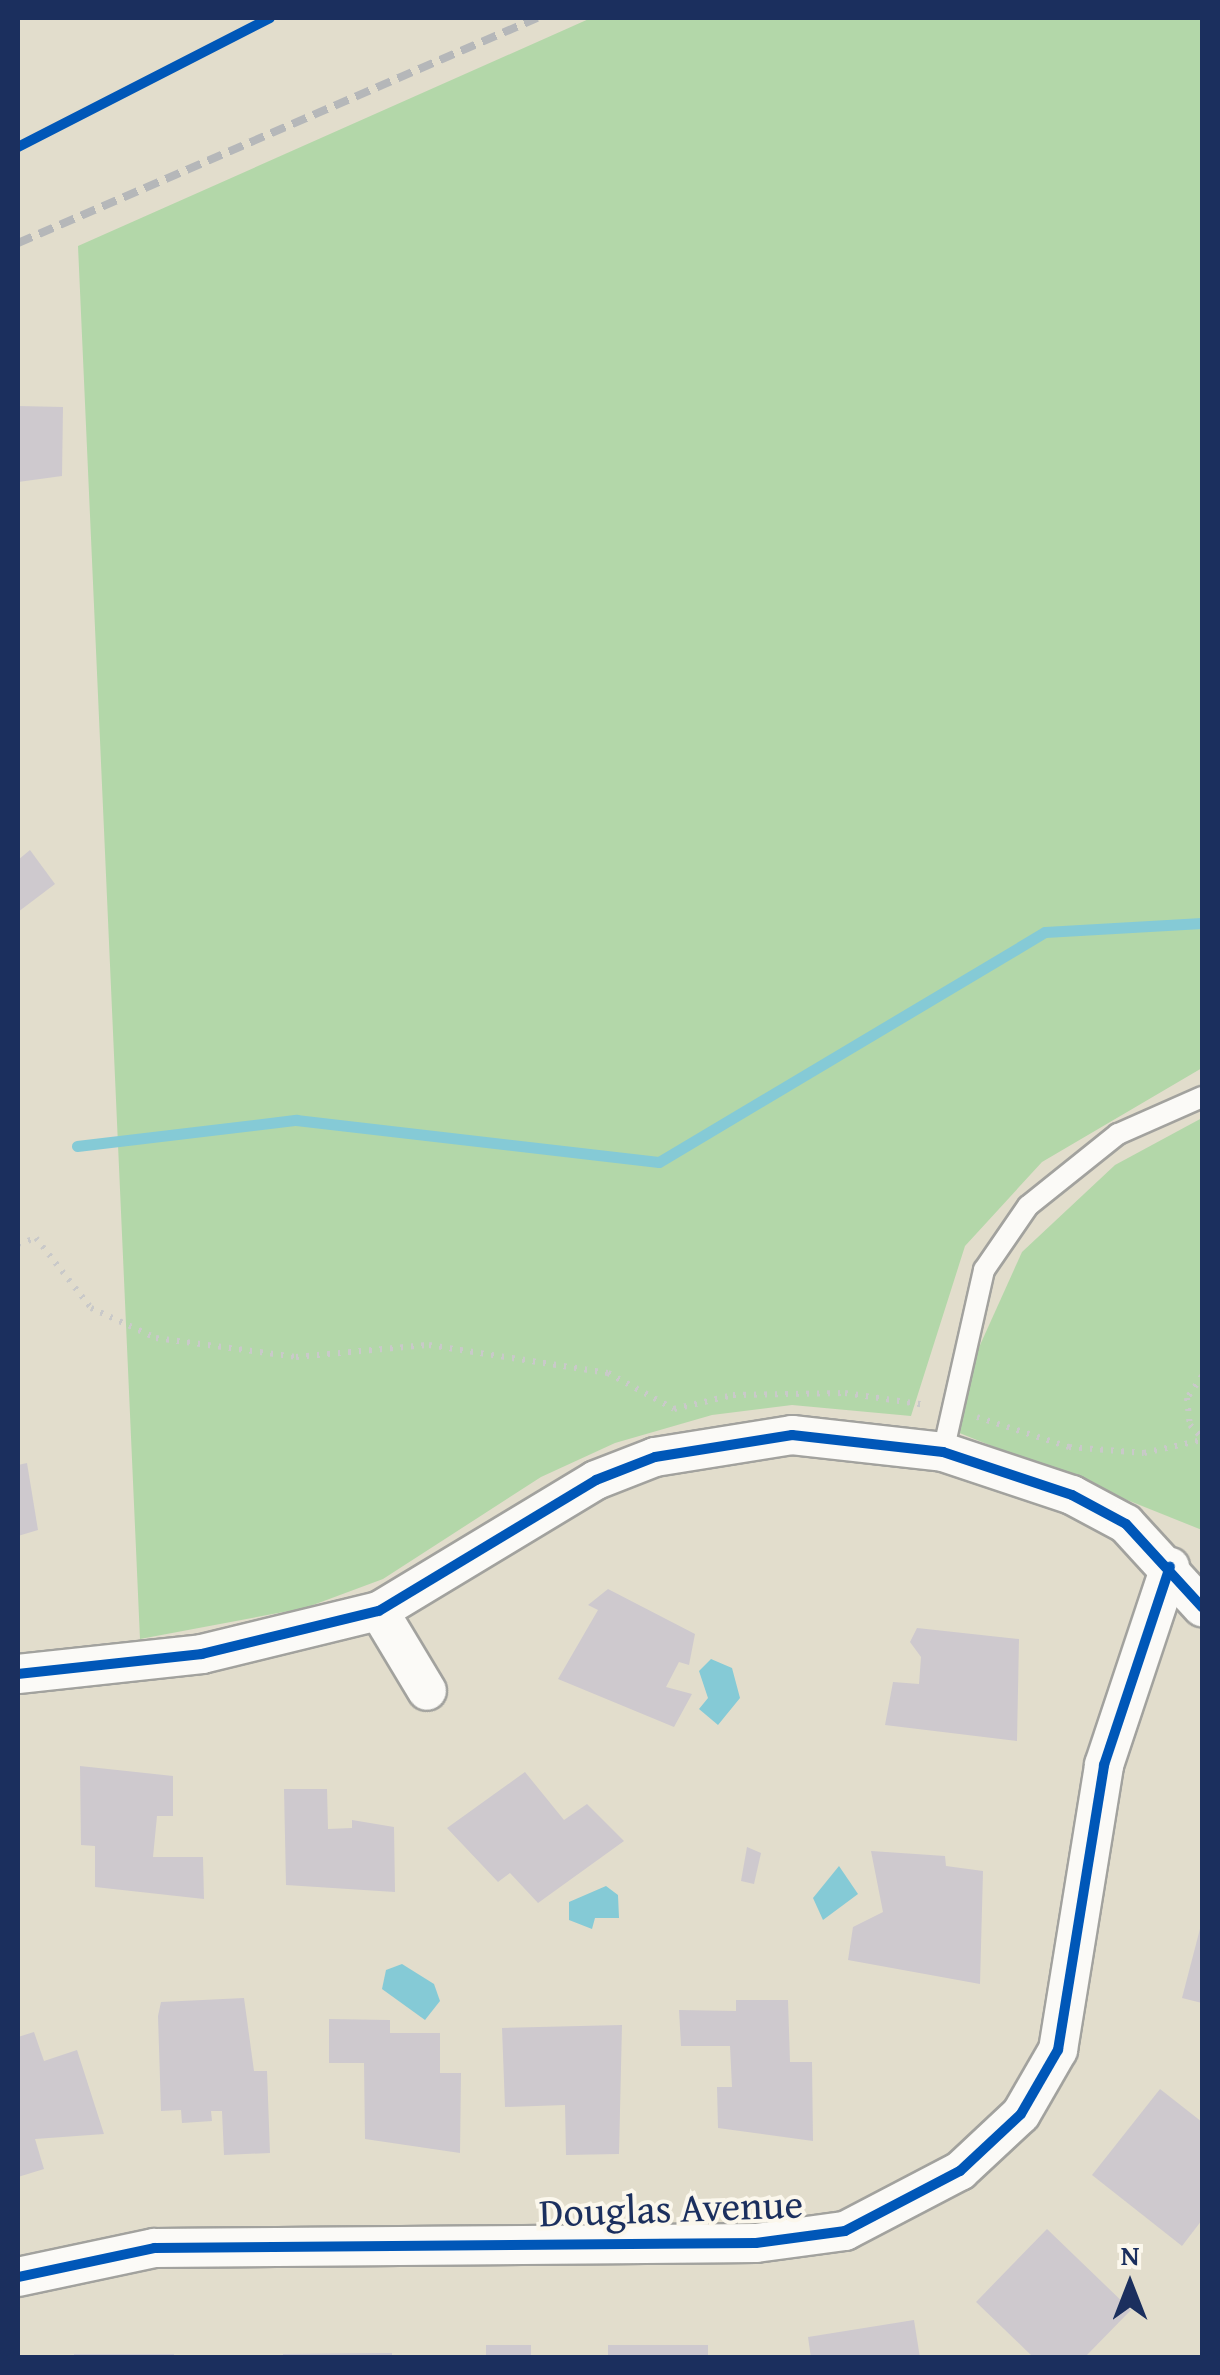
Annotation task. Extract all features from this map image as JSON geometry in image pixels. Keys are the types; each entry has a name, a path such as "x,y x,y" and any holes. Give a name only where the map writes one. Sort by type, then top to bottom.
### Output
{"street":[{"path":"18,1674 202,1654 379,1611 596,1480 655,1457 792,1435 943,1452 1072,1494 1126,1524 1186,1566 1202,1607"},
{"name":"Douglas Avenue","path":"18,2278 154,2248 756,2243 845,2231 960,2171 1021,2114 1058,2050 1104,1765 1186,1566"},
{"path":"379,1611 427,1691"}],"lane":[{"path":"943,1452 984,1270 1028,1206 1118,1134 1202,1097"}],"path":[{"path":"18,1244 36,1238 91,1308 156,1338 296,1357 356,1344 430,1345 608,1373 674,1409 733,1395 916,1402 1068,1447 1144,1454 1202,1439 1190,1425 1187,1398 1202,1376"}],"green space":[{"path":"591,18 1202,18 1202,1068 1042,1162 965,1246 911,1416 792,1405 712,1415 615,1443 541,1477 383,1579 305,1608 140,1639 78,246"},
{"path":"1202,1118 1202,1530 957,1432 976,1354 1022,1252 1115,1165"}],"water":[{"path":"711,1659 732,1668 740,1698 718,1725 699,1709 708,1698 699,1671"},
{"path":"839,1866 858,1894 823,1920 813,1898"},
{"path":"606,1886 618,1895 619,1918 595,1918 592,1929 569,1920 569,1902"},
{"path":"402,1964 434,1984 440,2001 425,2020 382,1989 386,1970"}],"building":[{"path":"18,406 63,407 62,476 18,482"},
{"path":"30,850 55,884 18,912 18,860"},
{"path":"27,1463 38,1530 18,1536 18,1465"},
{"path":"608,1589 695,1634 689,1665 679,1662 666,1687 692,1694 674,1727 558,1679 598,1610 588,1605"},
{"path":"917,1628 1019,1639 1017,1741 885,1725 893,1682 919,1684 921,1657 910,1642"},
{"path":"80,1766 173,1776 173,1816 157,1816 153,1857 203,1857 204,1899 95,1887 95,1846 81,1845"},
{"path":"525,1772 564,1820 587,1804 624,1841 538,1903 510,1873 498,1882 447,1828"},
{"path":"284,1789 327,1789 328,1829 352,1828 352,1820 394,1827 395,1892 286,1885"},
{"path":"747,1847 761,1853 754,1884 741,1881"},
{"path":"871,1851 945,1856 946,1866 983,1871 980,1984 848,1960 853,1927 883,1912"},
{"path":"1202,1925 1202,2003 1182,1998"},
{"path":"244,1998 254,2071 267,2071 270,2153 224,2155 222,2111 211,2111 212,2121 182,2123 181,2110 161,2111 158,2016 161,2002"},
{"path":"736,2000 788,2000 790,2062 812,2062 813,2141 718,2128 717,2087 732,2087 730,2046 681,2046 679,2010 736,2011"},
{"path":"329,2019 390,2020 390,2033 440,2033 440,2073 461,2073 460,2153 365,2139 364,2063 329,2063"},
{"path":"622,2025 619,2154 566,2155 565,2105 505,2107 502,2028"},
{"path":"34,2032 44,2061 77,2050 104,2134 35,2139 44,2169 18,2177 18,2037"},
{"path":"1160,2089 1202,2122 1202,2220 1182,2246 1092,2175"},
{"path":"1047,2229 1131,2310 1084,2358 1034,2358 976,2302"},
{"path":"914,2320 920,2358 811,2358 808,2337"},
{"path":"486,2345 531,2345 531,2358 486,2358"},
{"path":"608,2345 708,2345 708,2358 608,2358"},
{"path":"392,2353 392,2358 283,2358 283,2354"},
{"path":"74,2354 174,2354 174,2358 74,2358"}],"waterway":[{"path":"77,1146 296,1120 659,1162 1045,932 1202,923"}],"railway":[{"path":"18,243 537,18"}],"cycle path":[{"path":"18,147 270,18"},
{"path":"18,1674 202,1654 379,1611 596,1480 655,1457 792,1435 943,1452 1072,1495 1126,1524 1202,1607"},
{"path":"18,2277 154,2248 756,2243 845,2231 960,2171 1021,2114 1058,2050 1104,1765 1170,1567"}]}
